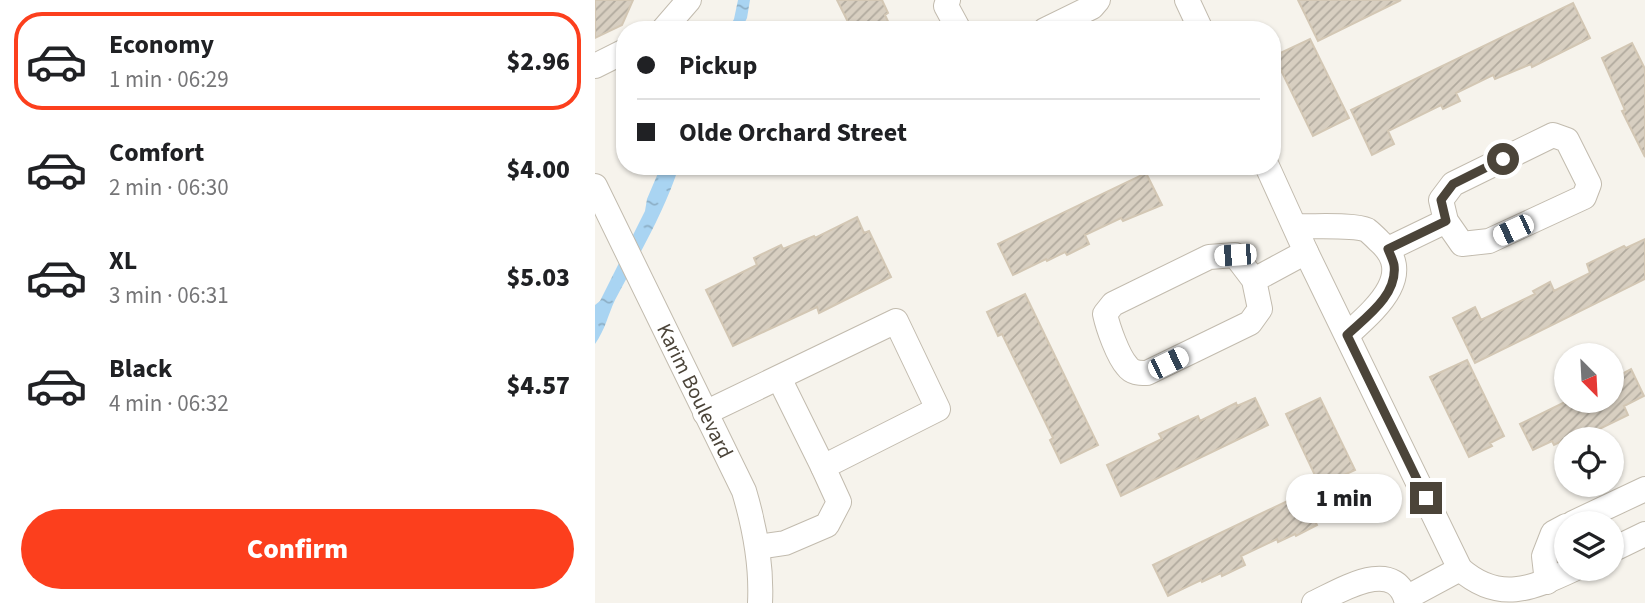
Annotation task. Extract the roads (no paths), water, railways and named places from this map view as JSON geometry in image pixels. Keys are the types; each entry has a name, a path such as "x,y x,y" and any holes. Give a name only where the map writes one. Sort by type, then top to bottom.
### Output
{"street":[{"path":"671,21 689,0"},
{"path":"948,0 946,6 954,21"},
{"path":"1063,21 1092,7 1098,0"},
{"path":"595,66 616,56"},
{"path":"1553,135 1567,140 1589,184 1584,197 1489,241 1462,244 1446,221 1441,200 1453,184 1553,135"},
{"path":"1270,175 1459,569 1488,590 1507,593 1528,590 1554,579"},
{"name":"Karim Boulevard","path":"595,187 744,491 758,547 760,603"},
{"path":"1388,249 1446,221"},
{"path":"1295,226 1366,230 1388,249 1394,267 1390,290 1377,307 1347,335"},
{"path":"1254,280 1305,252"},
{"path":"1235,255 1254,280 1260,309 1250,323 1147,373 1136,373 1127,366 1107,326 1105,314 1113,304 1209,257 1235,255"},
{"path":"705,413 896,321 938,409 823,467"},
{"path":"758,547 785,543 827,525 839,502 779,378"},
{"path":"1598,511 1645,489"},
{"path":"1547,582 1544,556 1554,532"},
{"path":"1624,544 1645,534"},
{"path":"1314,603 1367,579 1381,578 1395,583 1407,600 1459,569"}],"water":[{"path":"738,0 750,0 746,21 733,21"},
{"path":"657,175 676,175 595,344 595,305 600,301 645,211"}]}
